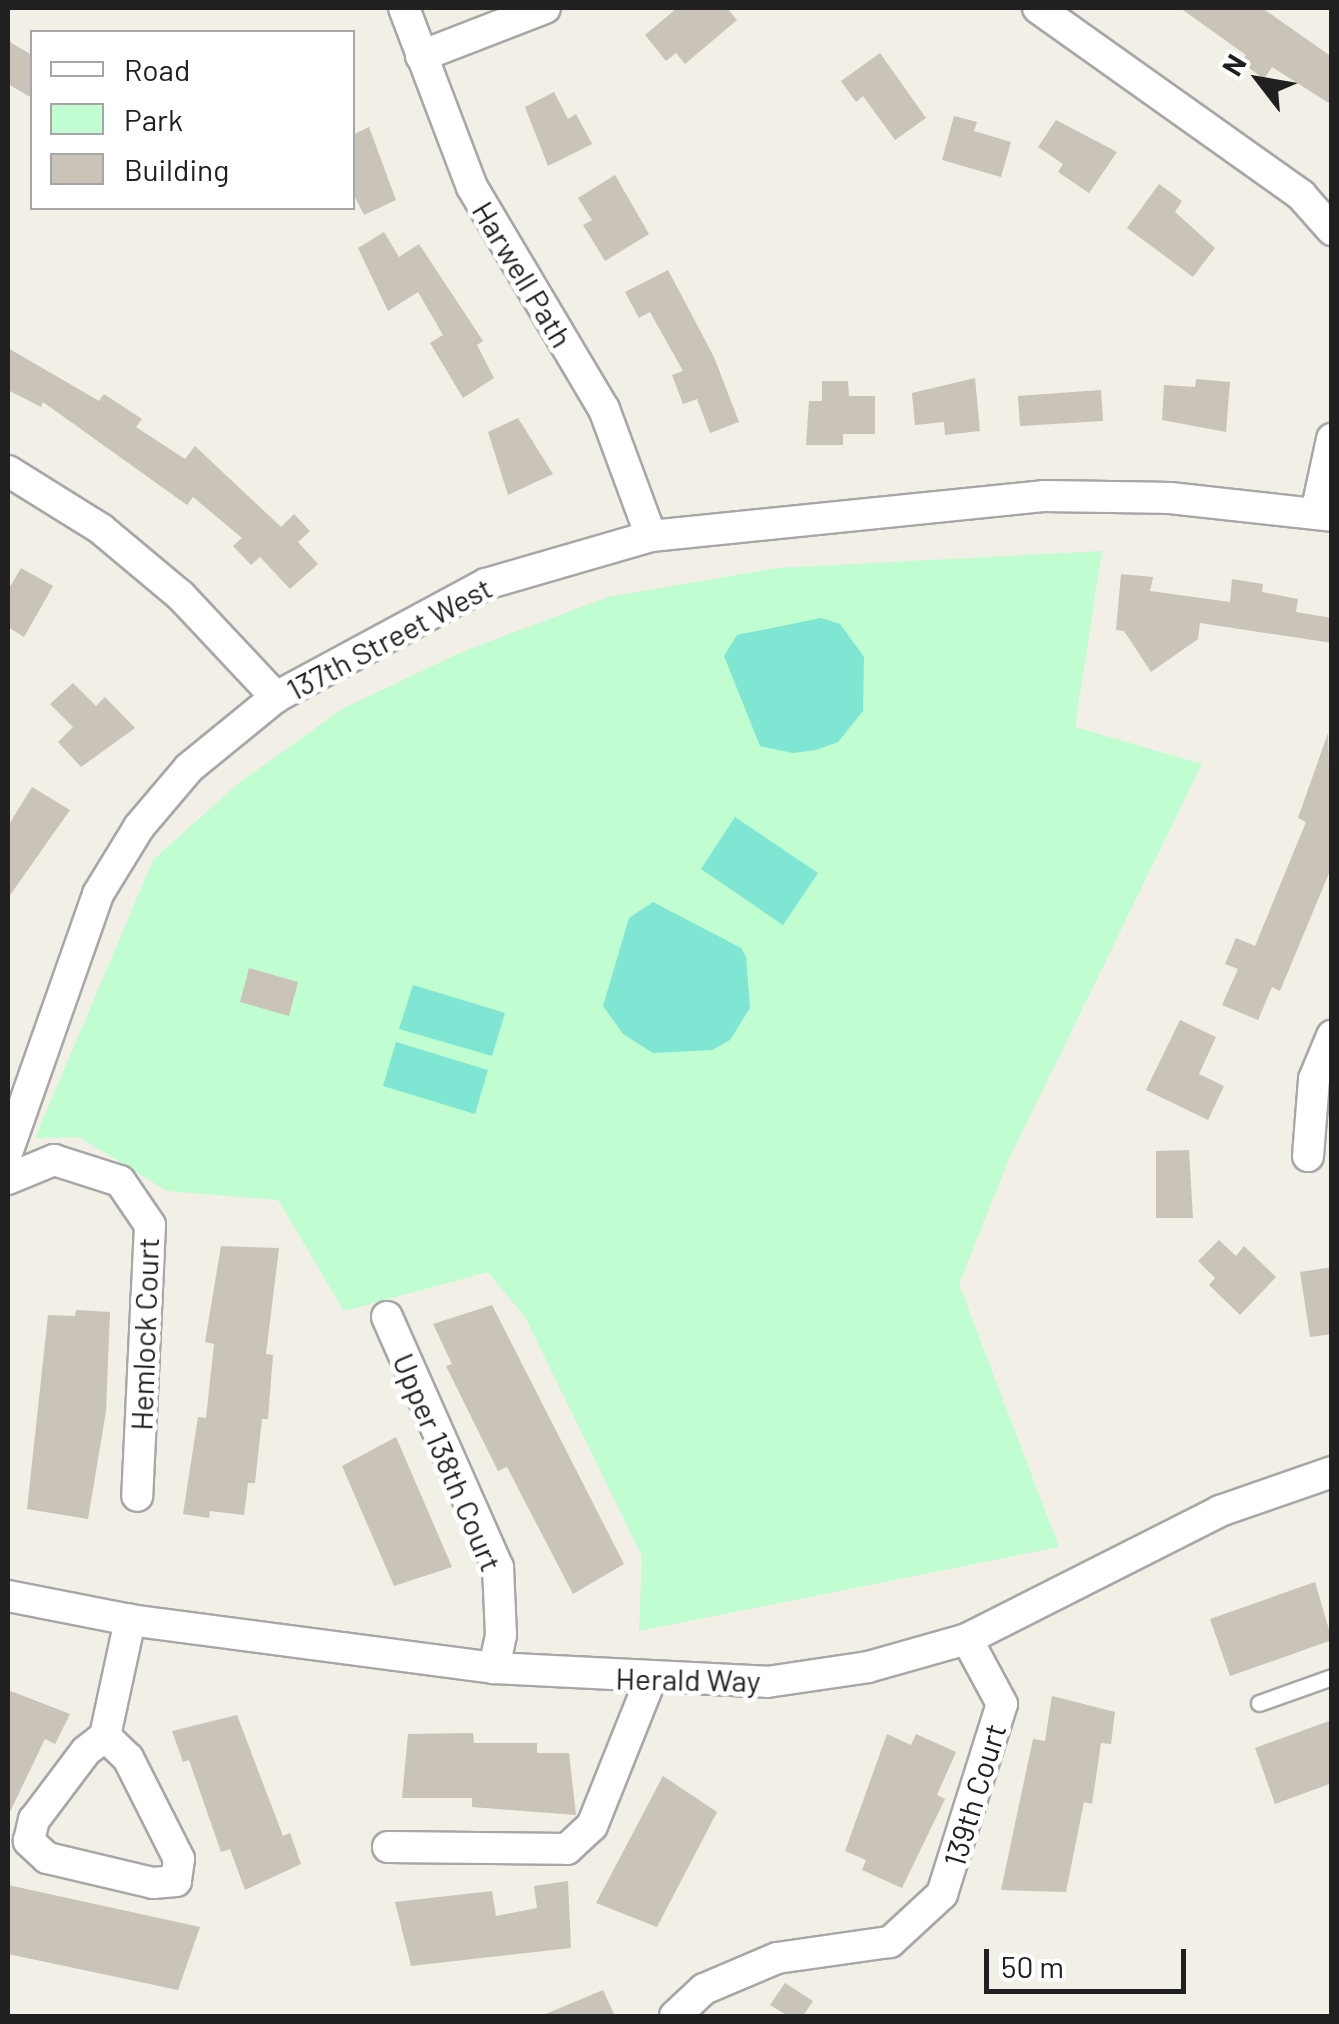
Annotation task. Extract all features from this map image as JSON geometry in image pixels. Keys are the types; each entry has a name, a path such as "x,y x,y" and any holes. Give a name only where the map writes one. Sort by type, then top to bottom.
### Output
{"street":[{"name":"Harwell Path","path":"404,8 472,187 604,410 651,536"},
{"path":"421,56 545,8"},
{"path":"1038,8 1300,195 1332,230"},
{"path":"1324,514 1332,439"},
{"path":"8,471 114,540 181,596 276,697"},
{"name":"137th Street West","path":"8,1150 108,877 139,826 190,768 276,697 486,584 651,536 1043,496 1170,498 1324,514"},
{"path":"1308,1156 1314,1079 1332,1036"},
{"name":"Hemlock Court","path":"8,1179 54,1160 120,1181 150,1226 137,1496"},
{"name":"Upper 138th Court","path":"387,1318 498,1567 501,1634 494,1668"},
{"name":"Herald Way","path":"8,1596 130,1620 494,1668 650,1681 767,1682 868,1668 967,1640 1220,1511 1332,1472"},
{"path":"105,1736 128,1758 179,1859 176,1881 153,1884 48,1858 29,1842 34,1820 86,1750 105,1736 130,1620"},
{"name":"139th Court","path":"675,2016 704,1989 777,1958 890,1942 942,1894 1002,1704 967,1640"},
{"path":"388,1847 567,1849 592,1826 650,1681"}],"lane":[{"path":"1259,1702 1332,1677"}],"green space":[{"path":"1102,551 1075,727 1202,764 1008,1161 959,1284 1059,1547 639,1631 642,1556 525,1317 488,1272 344,1311 278,1200 167,1191 79,1137 35,1138 153,860 240,782 344,708 464,651 608,597 777,568"}],"shaded area":[{"path":"821,618 840,624 864,657 863,711 838,742 816,750 793,753 760,746 724,656 737,635"},
{"path":"735,817 818,873 783,925 701,869"},
{"path":"653,902 741,948 746,957 750,1008 730,1040 712,1050 653,1053 623,1034 603,1006 629,918"},
{"path":"413,985 505,1013 492,1056 399,1029"},
{"path":"396,1042 488,1070 475,1114 383,1086"}],"building":[{"path":"677,8 727,8 737,20 685,64 676,53 666,61 645,35"},
{"path":"1180,8 1262,8 1332,57 1332,105 1272,67 1264,79 1241,62 1246,55"},
{"path":"8,41 30,54 30,97 8,84"},
{"path":"880,53 926,118 895,140 863,96 856,102 841,81"},
{"path":"554,92 568,119 576,114 592,144 548,166 525,107"},
{"path":"954,116 977,122 974,131 1011,142 1001,177 942,160"},
{"path":"1056,120 1117,152 1089,193 1058,172 1063,164 1038,147"},
{"path":"369,127 396,200 364,215 355,197 355,134"},
{"path":"615,175 649,234 605,261 583,225 592,220 578,198"},
{"path":"1159,184 1182,201 1175,212 1215,248 1193,277 1127,228"},
{"path":"384,232 399,257 419,244 483,341 477,345 494,378 463,398 430,343 443,335 418,292 388,311 358,248"},
{"path":"668,270 714,357 739,422 710,433 697,399 683,404 672,375 683,371 650,312 639,318 625,292"},
{"path":"8,348 99,401 104,394 142,419 136,427 185,459 195,446 281,527 294,514 310,531 298,542 318,564 290,589 260,557 251,565 233,546 242,538 193,497 187,505 43,402 41,407 8,390"},
{"path":"975,378 980,431 945,435 944,422 915,425 912,393"},
{"path":"1196,379 1230,382 1226,432 1162,420 1164,385 1195,387"},
{"path":"822,381 848,381 849,396 875,396 875,434 843,434 843,445 806,445 809,401 822,401"},
{"path":"1101,390 1103,421 1020,426 1018,396"},
{"path":"518,418 553,474 508,495 488,432"},
{"path":"21,568 53,586 24,637 8,627 8,590"},
{"path":"1121,574 1153,577 1150,591 1230,602 1232,579 1263,584 1262,592 1298,599 1296,612 1332,618 1332,643 1200,623 1198,639 1151,672 1124,631 1116,630"},
{"path":"73,683 96,706 105,697 135,728 81,767 58,742 73,727 50,704"},
{"path":"1328,733 1332,866 1280,991 1272,987 1258,1020 1222,1005 1238,969 1225,964 1236,938 1255,946 1306,822 1298,818"},
{"path":"32,787 70,810 8,898 8,826"},
{"path":"249,968 298,982 289,1016 240,1002"},
{"path":"1180,1020 1216,1037 1199,1074 1224,1086 1208,1120 1146,1090"},
{"path":"1189,1150 1193,1218 1156,1218 1156,1151"},
{"path":"1219,1240 1236,1256 1244,1246 1276,1277 1240,1315 1209,1285 1215,1278 1198,1261"},
{"path":"221,1246 279,1248 266,1354 273,1355 268,1419 262,1419 255,1483 248,1483 244,1515 210,1511 209,1518 183,1514 198,1417 206,1418 214,1344 205,1342"},
{"path":"1332,1267 1332,1334 1310,1337 1300,1272"},
{"path":"492,1305 624,1564 573,1594 507,1467 498,1471 446,1366 452,1364 433,1324"},
{"path":"76,1310 110,1312 106,1411 88,1519 27,1509 48,1315 75,1316"},
{"path":"396,1437 452,1567 394,1586 342,1466"},
{"path":"1315,1582 1332,1640 1230,1676 1210,1619"},
{"path":"8,1690 70,1714 55,1744 45,1739 8,1816"},
{"path":"1052,1696 1115,1712 1111,1744 1101,1743 1092,1804 1084,1802 1066,1892 1001,1890 1033,1739 1045,1741"},
{"path":"237,1715 283,1836 290,1833 301,1864 245,1890 230,1849 221,1852 189,1760 183,1762 172,1731"},
{"path":"1332,1720 1332,1783 1275,1804 1255,1748"},
{"path":"473,1733 474,1743 537,1743 537,1753 569,1753 576,1815 472,1807 472,1798 402,1798 408,1734"},
{"path":"887,1734 911,1745 916,1734 956,1752 937,1795 945,1799 902,1888 862,1870 866,1860 845,1851"},
{"path":"663,1776 717,1812 657,1927 596,1903"},
{"path":"568,1881 571,1948 411,1966 395,1902 492,1891 496,1916 537,1908 534,1886"},
{"path":"8,1885 200,1927 178,1990 8,1954"},
{"path":"785,1983 813,2001 803,2016 788,2016 770,2005"},
{"path":"603,1990 615,2016 541,2016"}]}
